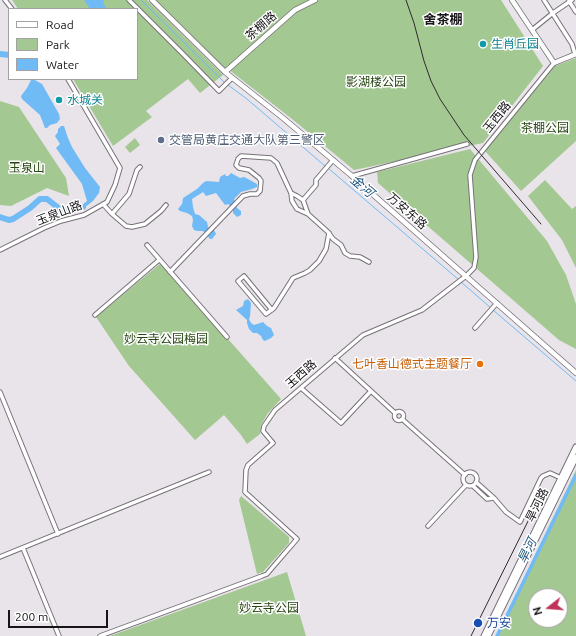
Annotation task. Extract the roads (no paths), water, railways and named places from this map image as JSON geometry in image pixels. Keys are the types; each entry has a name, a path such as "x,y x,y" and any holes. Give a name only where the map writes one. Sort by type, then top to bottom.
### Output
{"main road":[{"name":"旱河路","path":"484,636 576,447"},
{"name":"旱河路","path":"488,636 576,457"}],"street":[{"path":"5,0 11,8"},
{"path":"129,0 137,8"},
{"name":"万安东路","path":"152,0 225,72 352,176 464,278 493,307 576,373"},
{"name":"茶棚路","path":"225,72 295,10 315,0"},
{"path":"512,0 554,63 575,54 572,44 544,0"},
{"path":"532,30 570,1 576,12"},
{"path":"138,9 219,91 232,78"},
{"name":"玉西路","path":"100,636 267,574 296,539 245,492 244,486 248,465 273,443 263,431 264,426 275,410 363,334 422,310 464,278 474,268 476,257 470,175 475,160 554,63"},
{"path":"69,80 120,168 112,190 104,204 112,214 126,226 132,227 145,224 154,218 166,205"},
{"path":"352,176 467,144"},
{"path":"170,272 243,196 256,194 260,191 261,181 259,178 249,170 239,168 236,165 241,156 271,158 277,163 292,193 292,201 297,208 308,214 329,233 341,246 345,253 350,256 360,257 368,262"},
{"path":"303,200 316,185 316,180 333,160"},
{"path":"112,214 129,194 137,170 140,166"},
{"path":"292,193 303,200 308,214"},
{"name":"玉泉山路","path":"0,250 44,228 61,221 84,215 104,204"},
{"path":"272,310 244,276 238,281 266,314 272,310 277,304 293,278 310,270 319,261 326,249 329,233"},
{"path":"146,245 227,337"},
{"path":"94,315 159,260"},
{"path":"474,328 493,307"},
{"path":"335,358 395,413 402,413 402,419 465,475"},
{"path":"301,388 341,423 371,390"},
{"path":"0,392 58,534"},
{"path":"0,557 209,472"},
{"path":"468,473 473,473 476,476 474,484 468,486 463,482 465,475 468,473"},
{"path":"474,484 494,498 506,512 520,522 541,478 550,473 561,478"},
{"path":"428,526 466,484"},
{"path":"23,548 59,636"}],"water":[{"path":"84,0 104,0 103,3 106,8 89,8"},
{"path":"31,80 35,80 42,84 59,114 60,119 57,123 45,128 40,115 22,99 21,96"},
{"path":"61,126 64,126 72,147 85,168 100,187 99,193 93,201 84,208 82,205 87,201 82,184 56,148 60,144 55,136"},
{"path":"231,173 240,178 244,177 257,184 257,187 241,192 234,199 237,208 241,211 241,215 237,217 233,213 233,209 228,204 225,205 216,193 206,196 203,192 192,199 195,214 199,215 207,222 208,227 214,230 216,234 212,239 210,239 203,231 194,230 192,226 192,216 178,209 182,204 183,198 203,183 206,181 219,182 220,177 225,174 228,176"},
{"path":"248,299 251,303 249,319 251,323 254,325 263,322 271,328 274,335 265,341 257,333 253,333 249,329 247,320 236,310 243,306 244,301"}],"waterway":[{"name":"金河","path":"141,0 225,83"},
{"path":"0,54 8,55"},
{"name":"金河","path":"228,85 247,99 325,166"},
{"name":"金河","path":"328,168 459,280"},
{"path":"0,217 9,220 13,219 30,208 40,199 47,199 61,210 78,209 83,207"},
{"name":"金河","path":"461,282 491,308"},
{"name":"金河","path":"493,310 576,381"},
{"name":"旱河","path":"497,636 576,475"}],"tram line":[{"path":"406,0 424,61 431,81 440,99 464,135 541,224"},
{"path":"471,636 544,489"}],"place":[{"name":"生肖丘园","path":"483,44"},
{"name":"水城关","path":"59,100"},
{"name":"交管局黄庄交通大队第三警区","path":"161,140"},
{"name":"七叶香山德式主题餐厅","path":"480,364"},
{"name":"万安","path":"478,623"}],"district":[{"name":"舍茶棚","path":"443,20"}],"park label":[{"name":"影湖楼公园","path":"376,82"},
{"name":"茶棚公园","path":"545,128"},
{"name":"玉泉山","path":"27,168"},
{"name":"妙云寺公园梅园","path":"166,339"},
{"name":"妙云寺公园","path":"269,608"}]}
